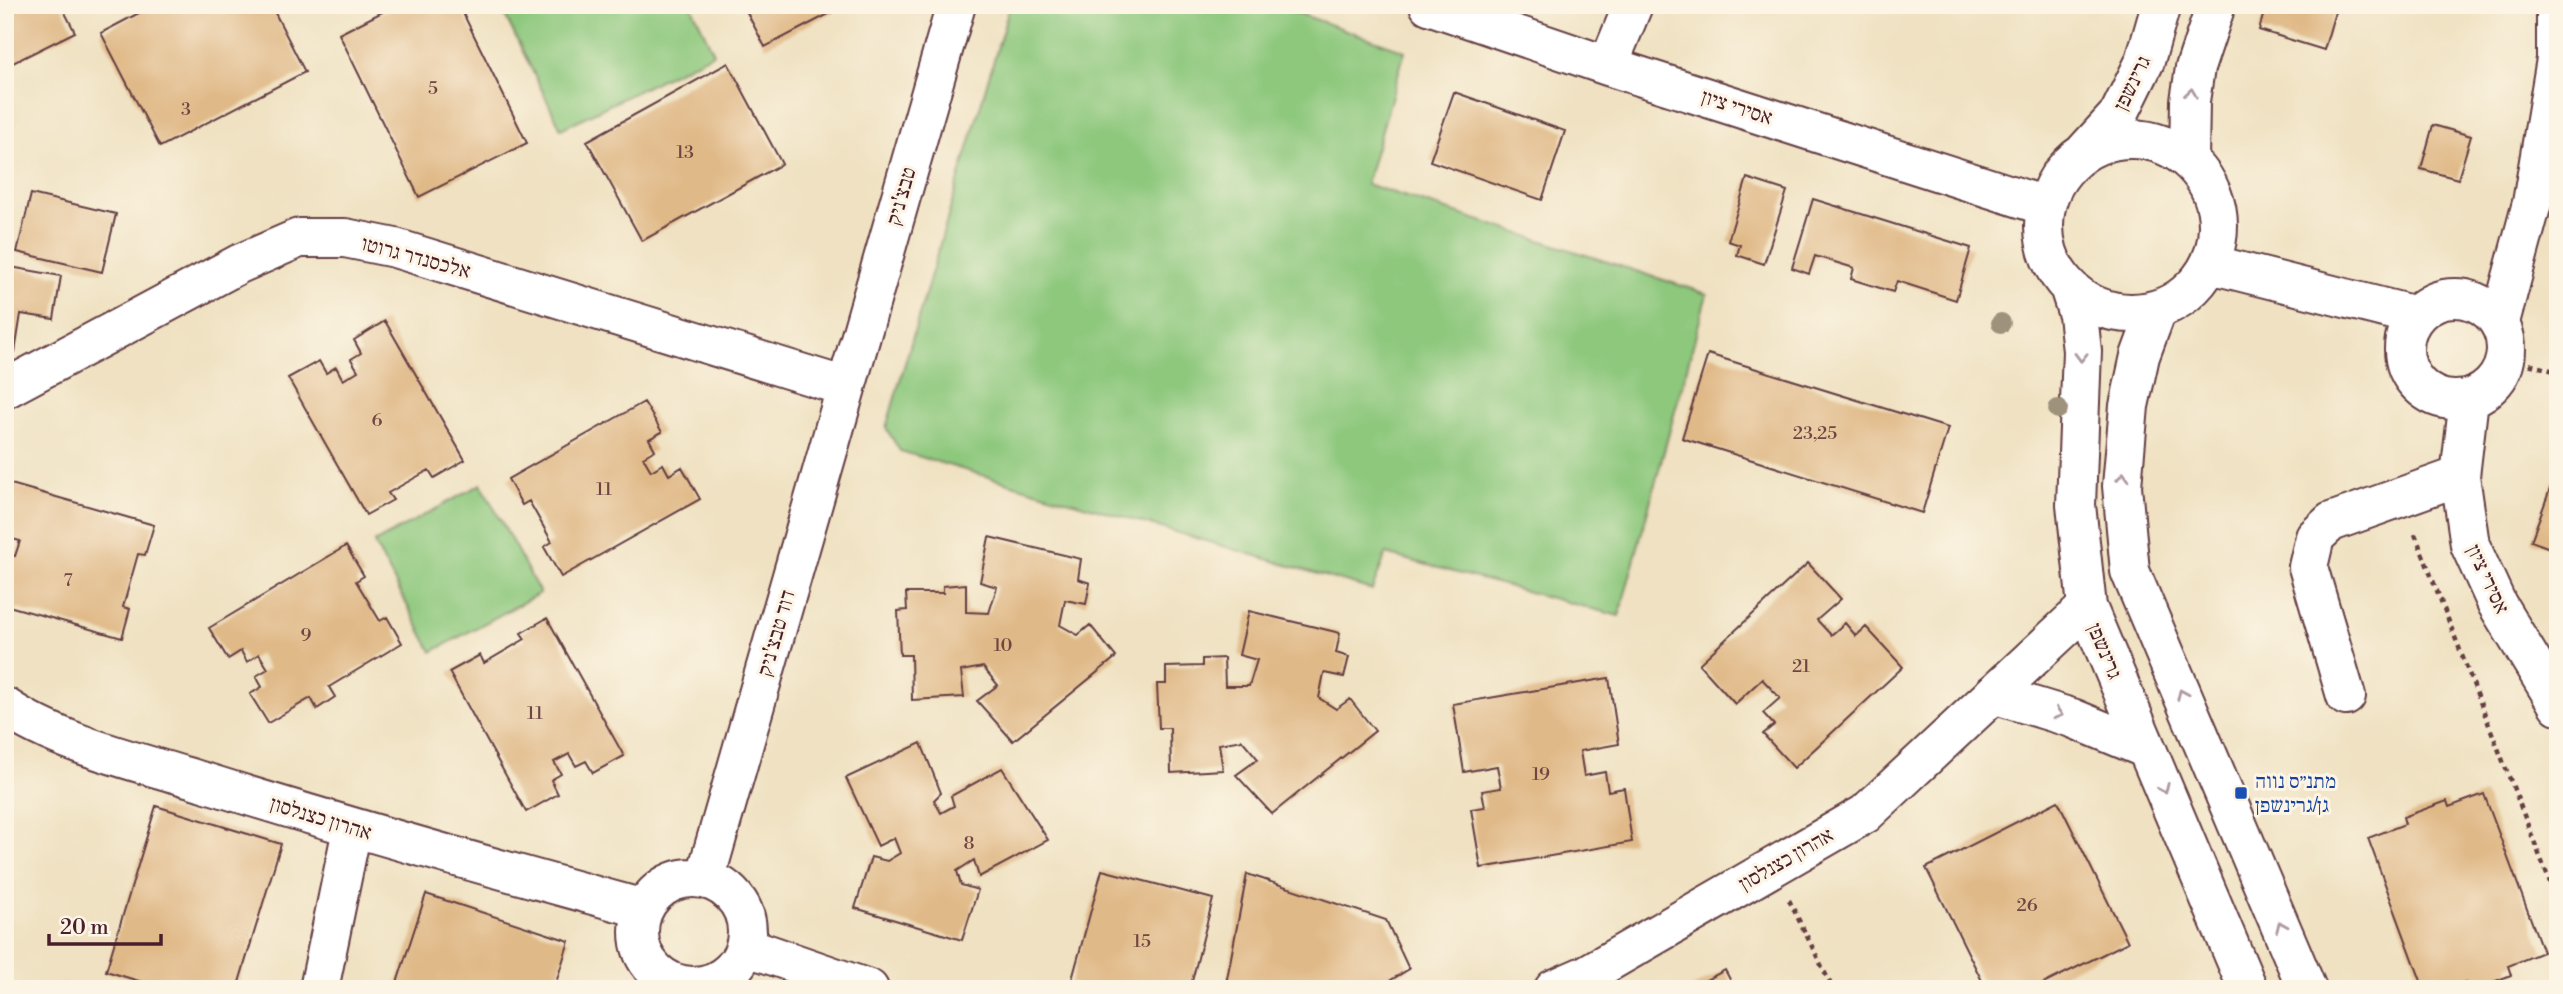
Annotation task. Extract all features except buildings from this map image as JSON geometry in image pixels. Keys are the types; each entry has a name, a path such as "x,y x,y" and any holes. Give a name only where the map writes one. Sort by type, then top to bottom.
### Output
{"street":[{"name":"טבצ'ניק","path":"846,387 956,5"},
{"name":"אסירי ציון","path":"1429,5 1608,66 2045,206"},
{"path":"1608,66 1633,5"},
{"name":"גרינשפן","path":"2085,151 2119,114 2145,61 2161,5"},
{"path":"2189,161 2190,102 2195,68 2216,5"},
{"path":"2503,340 2489,310 2473,301 2456,297 2438,300 2422,309 2407,331 2404,349 2408,369 2418,384 2432,395 2451,400 2469,399 2485,391 2500,375 2503,340 2532,203 2556,60 2556,5"},
{"path":"2143,139 2168,146 2189,161 2203,176 2216,204 2218,234 2210,264 2185,296 2157,310 2127,314 2097,308 2070,290 2052,266 2043,237 2045,206 2062,172 2085,151 2113,140 2143,139"},
{"name":"אלכסנדר גרוטו","path":"5,389 239,264 299,238 345,238 395,248 846,387"},
{"path":"2210,264 2416,316"},
{"name":"גרינשפן","path":"2070,290 2078,316 2082,351 2076,506 2087,607 2248,989"},
{"path":"2157,310 2140,356 2129,406 2122,486 2130,570 2307,989"},
{"name":"דוד טבצ'ניק","path":"705,879 846,387"},
{"name":"אסירי ציון","path":"2469,399 2460,475 2470,545 2497,604 2558,705"},
{"path":"2346,696 2308,567 2315,537 2331,522 2460,475"},
{"name":"אהרון כצנלסון","path":"1554,989 1586,975 1865,814 2087,607"},
{"path":"1993,695 2071,718 2147,749"},
{"name":"אהרון כצנלסון","path":"5,707 62,736 352,829 644,909"},
{"path":"319,989 352,829"},
{"path":"690,877 705,879 726,887 740,904 747,922 748,941 741,959 729,973 707,985 672,986 646,960 640,942 639,923 644,909 655,893 671,882 690,877"},
{"path":"745,946 869,989"}],"path":[{"path":"2503,340 2558,372"},
{"path":"2400,497 2558,903"},
{"path":"1773,867 1833,989"}],"green space":[{"path":"500,5 691,5 714,53 561,129"},
{"path":"1010,5 1275,5 1405,51 1366,184 1707,294 1619,616 1386,554 1372,590 900,451 886,428"},
{"path":"481,484 540,593 432,652 374,543"}],"place":[{"name":"מתנ״ס נווה גן/גרינשפן","path":"2241,793"}]}
